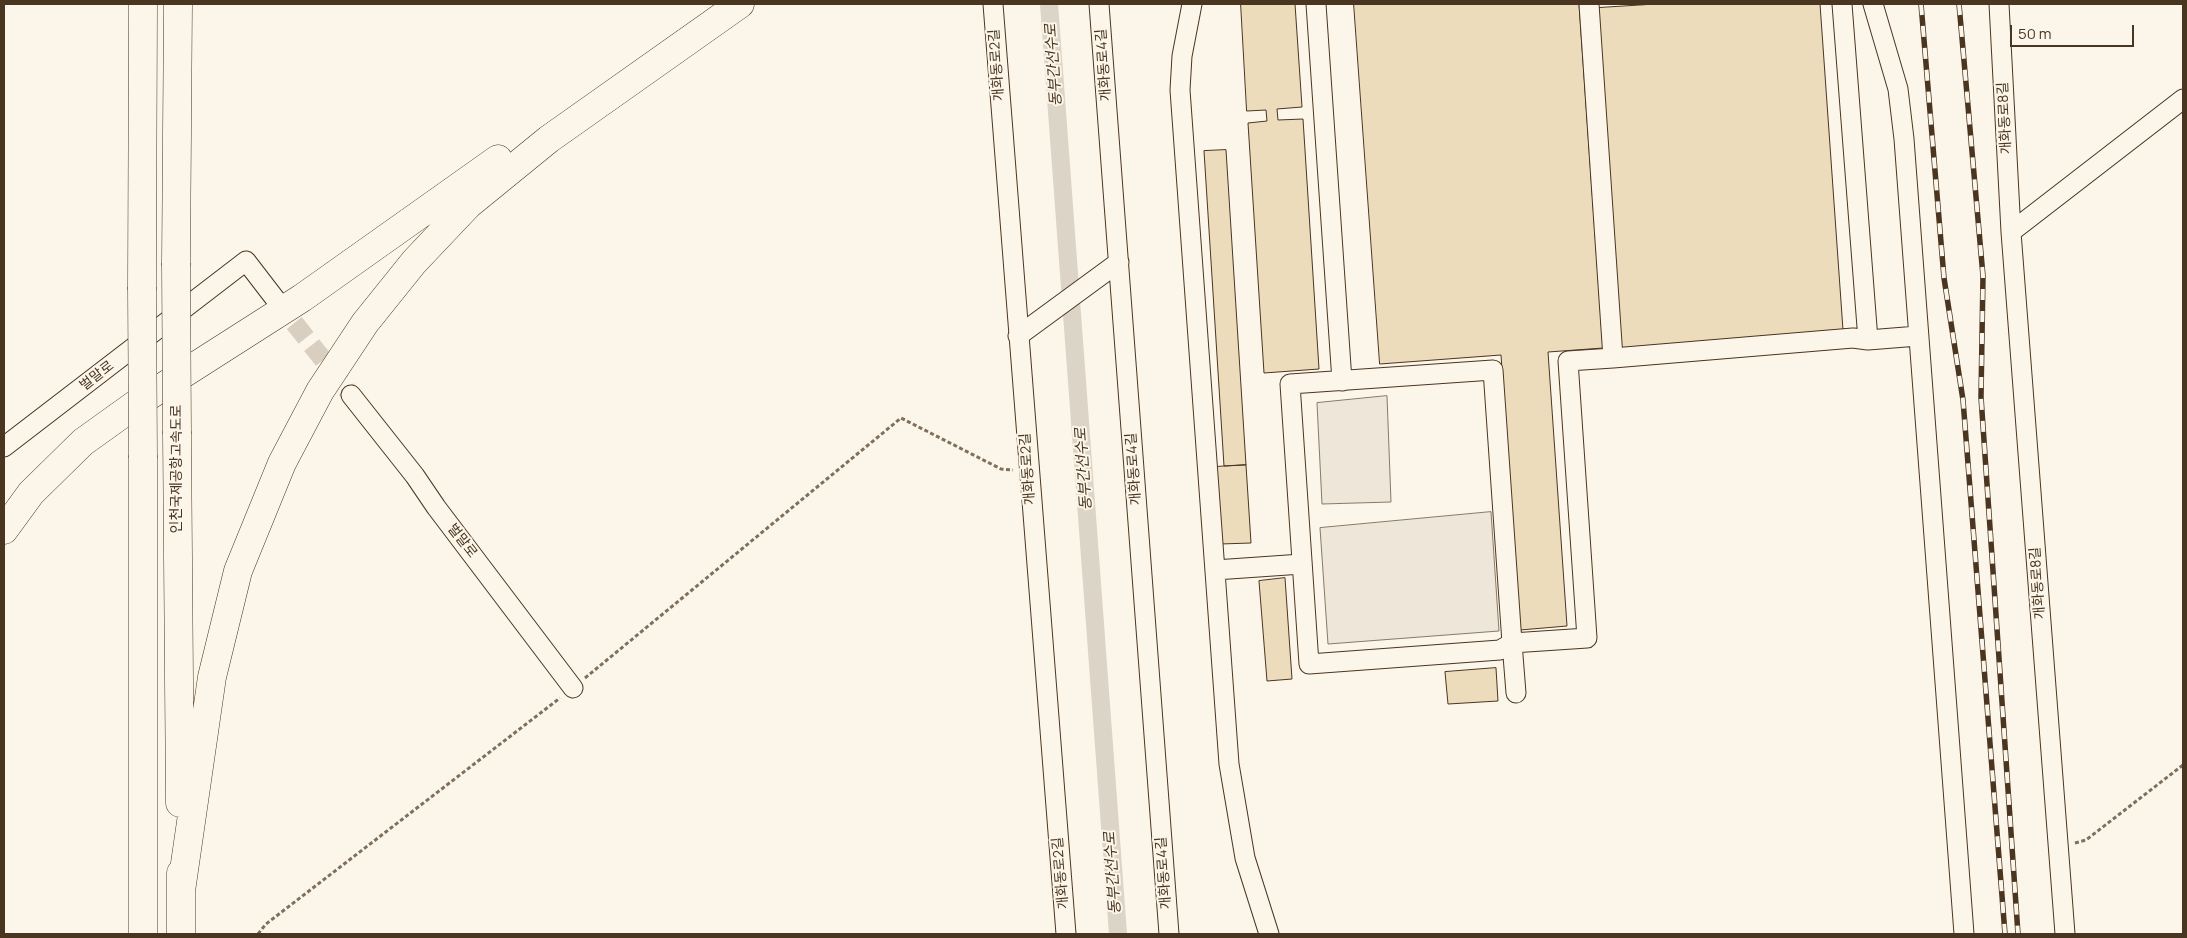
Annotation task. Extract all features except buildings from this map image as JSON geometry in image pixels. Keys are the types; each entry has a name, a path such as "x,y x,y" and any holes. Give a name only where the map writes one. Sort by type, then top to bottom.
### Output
{"highway":[{"path":"143,4 143,934"},
{"name":"인천국제공항고속도로","path":"178,4 176,263 181,934"},
{"path":"4,530 31,492 83,442 136,404 302,298 717,4"},
{"path":"181,891 212,677 238,572 282,463 320,391 365,323 414,262 468,205 549,139 740,4"}],"street":[{"name":"개화동로2길","path":"993,4 1024,331 1028,470 1066,934"},
{"name":"개화동로4길","path":"1100,4 1169,934"},
{"path":"1192,4 1182,56 1180,90 1230,773 1245,858 1269,934"},
{"path":"1316,4 1342,381"},
{"path":"1589,4 1613,358"},
{"path":"1842,4 1868,340"},
{"path":"1873,4 1898,89 1904,139 1964,934"},
{"name":"개화동로8길","path":"1999,4 2011,232 2065,934"},
{"path":"2011,232 2183,99"},
{"name":"벌말로","path":"4,447 246,261 276,300"},
{"path":"1024,331 1119,262"},
{"path":"1516,693 1512,643 1493,370 1290,384 1309,664 1500,650 1512,643 1588,638 1568,361 1854,338 1868,340 1918,336"},
{"name":"벌말로","path":"351,395 410,470 573,688"},
{"path":"1215,570 1302,564"}],"path":[{"path":"258,934 266,924 573,688 901,418 1001,469 1028,470"},
{"path":"2058,848 2086,840 2183,765"}],"shaded area":[{"path":"1387,396 1391,502 1322,504 1317,403"},
{"path":"1491,512 1499,631 1328,644 1320,528"}],"waterway":[{"name":"동부간선수로","path":"1049,4 1118,934"}],"tunnel":[{"path":"277,301 351,395"}],"railway":[{"path":"1921,4 1944,278 1963,400 2005,934"},
{"path":"1959,4 1983,276 1981,397 2018,934"}]}
